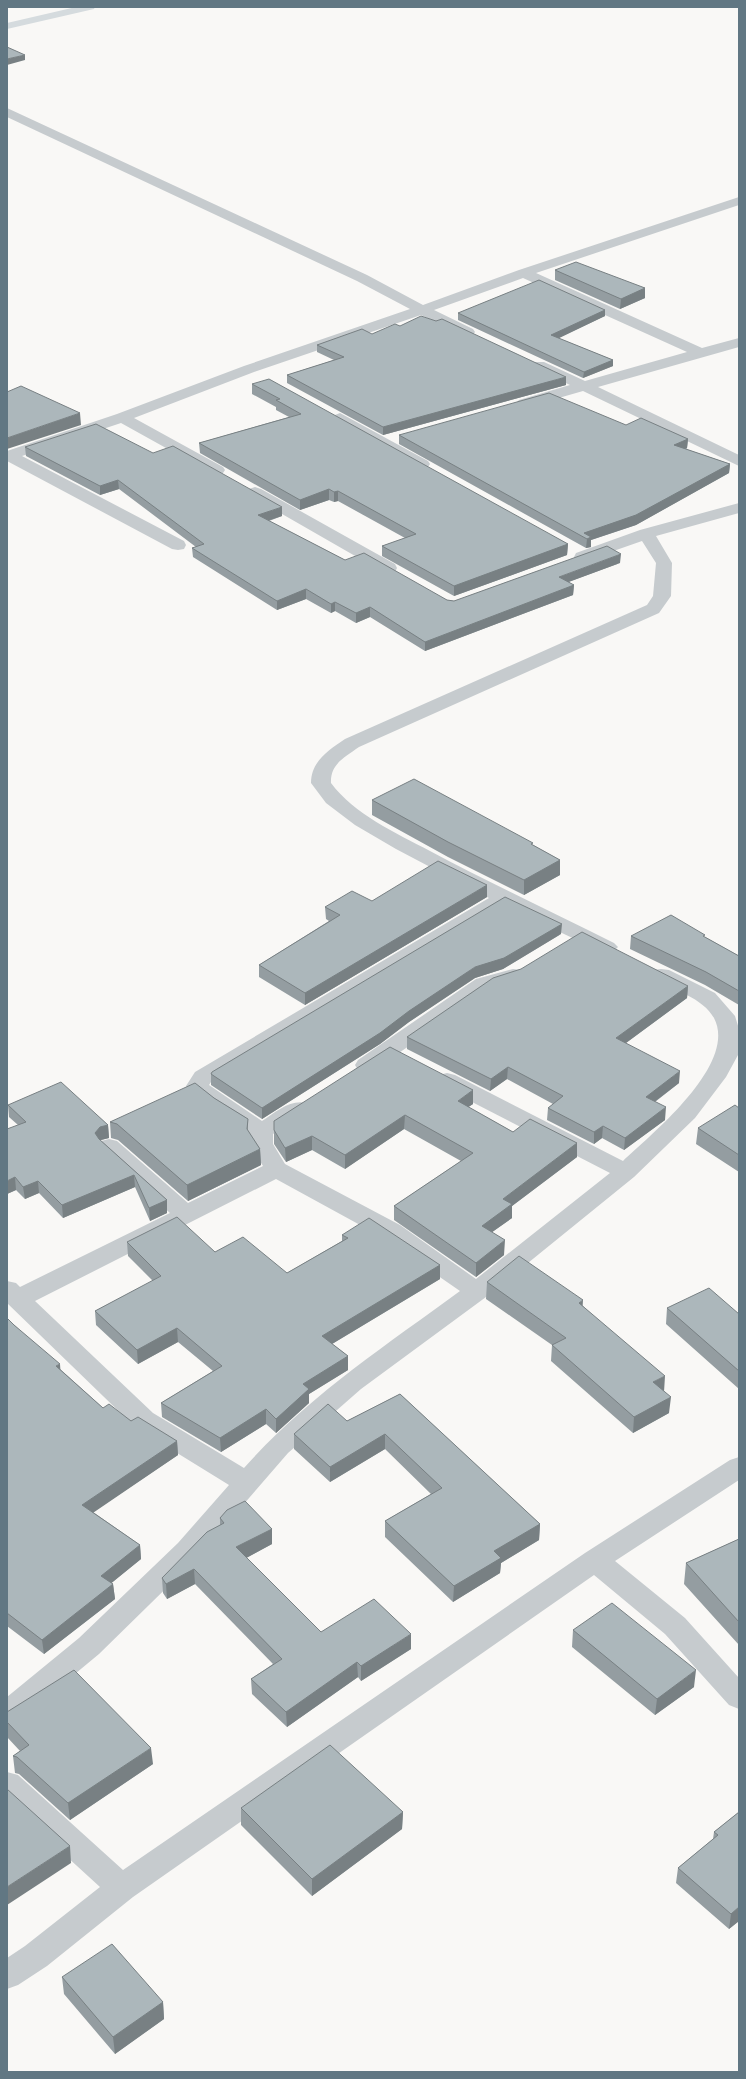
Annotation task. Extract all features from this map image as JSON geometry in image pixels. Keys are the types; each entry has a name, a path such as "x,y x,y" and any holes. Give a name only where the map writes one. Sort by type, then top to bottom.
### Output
{"street":[{"path":"7,26 90,7"},
{"path":"7,112 362,278 422,310 478,337"},
{"path":"7,455 122,417 249,368 422,310 524,273 739,201"},
{"path":"524,273 701,353"},
{"path":"509,407 739,342"},
{"path":"527,360 739,461"},
{"path":"249,368 268,379"},
{"path":"328,412 432,470"},
{"path":"122,417 405,577"},
{"path":"383,442 406,436"},
{"path":"7,455 178,545"},
{"path":"575,555 739,508"},
{"path":"7,1714 89,1646 188,1550 279,1446 352,1383 477,1291 626,1172 687,1113 718,1072 727,1055 730,1035 724,1016 707,998 581,933 505,897 364,822 330,798 321,784 322,770 333,756 352,743 653,608 662,596 664,563 646,534"},
{"path":"262,1131 205,1094 197,1086 202,1077 505,897"},
{"path":"562,945 581,933"},
{"path":"349,1076 484,984 512,975 531,964"},
{"path":"389,1050 410,1061"},
{"path":"431,1072 626,1172"},
{"path":"262,1131 316,1097"},
{"path":"262,1131 261,1144 276,1169 391,1231 477,1291"},
{"path":"109,1146 187,1215"},
{"path":"247,1483 144,1420 12,1294 187,1215 276,1169"},
{"path":"7,1975 36,1956 122,1888 595,1560 739,1467"},
{"path":"595,1560 674,1626 739,1697"},
{"path":"7,1784 122,1888"}],"building":[{"path":"7,47 25,55 7,59"},
{"path":"576,262 645,288 621,299 555,270"},
{"path":"539,280 605,310 551,335 613,360 584,372 458,313"},
{"path":"421,316 436,321 442,319 566,377 383,427 287,375 344,357 317,345 362,329 372,334 395,324 400,326"},
{"path":"269,379 568,544 454,586 382,546 416,534 338,491 334,492 329,489 300,500 199,443 301,414 276,400 280,399 252,384"},
{"path":"21,386 80,413 7,438 7,392"},
{"path":"549,393 626,425 641,418 688,439 674,445 730,464 636,515 584,533 591,537 587,539 399,435"},
{"path":"96,424 153,453 173,446 282,507 258,515 345,560 364,553 447,600 454,601 607,546 621,554 559,577 574,585 425,642 370,607 356,613 335,602 331,604 306,589 277,601 192,548 204,544 118,480 100,486 25,447"},
{"path":"414,779 533,843 531,844 560,860 524,880 448,842 372,800"},
{"path":"438,861 487,885 305,993 259,965 340,915 325,907 352,891 372,901"},
{"path":"505,897 562,924 504,958 475,967 409,1011 380,1033 262,1108 211,1074 212,1072"},
{"path":"671,915 705,935 703,936 739,956 739,991 706,972 631,936"},
{"path":"582,932 688,986 616,1038 680,1071 646,1097 666,1107 625,1138 603,1126 594,1132 548,1108 563,1096 508,1067 491,1079 407,1037 493,978 521,969"},
{"path":"390,1047 473,1090 458,1101 513,1132 530,1119 577,1143 503,1199 512,1204 482,1226 505,1240 476,1263 394,1206 473,1153 405,1115 345,1155 312,1136 285,1148 274,1130 274,1121"},
{"path":"61,1082 108,1125 100,1127 95,1133 99,1139 167,1200 149,1208 134,1175 62,1205 38,1181 23,1187 15,1177 7,1181 7,1129 26,1122 8,1105"},
{"path":"195,1083 214,1098 248,1119 247,1129 260,1149 187,1185 117,1124 110,1122"},
{"path":"735,1105 739,1108 739,1155 698,1128"},
{"path":"177,1217 215,1252 243,1237 287,1273 348,1238 342,1235 369,1218 440,1265 322,1336 348,1356 303,1384 309,1389 276,1419 266,1409 220,1438 161,1403 222,1366 177,1328 137,1350 95,1311 161,1276 127,1242"},
{"path":"519,1256 583,1300 579,1303 665,1376 653,1382 671,1397 634,1417 552,1345 566,1338 487,1282"},
{"path":"709,1288 739,1314 739,1371 667,1308"},
{"path":"7,1318 60,1364 56,1366 103,1408 109,1404 131,1421 138,1417 177,1441 82,1505 140,1545 101,1576 113,1584 42,1640 7,1613"},
{"path":"400,1394 540,1524 494,1551 501,1558 454,1586 385,1521 442,1488 385,1434 330,1467 294,1434 328,1404 347,1421"},
{"path":"245,1501 272,1529 236,1547 321,1632 374,1599 411,1634 361,1666 357,1662 286,1712 251,1679 282,1659 194,1569 166,1584 162,1578 207,1532 224,1523 220,1518 227,1510"},
{"path":"739,1539 739,1622 686,1563"},
{"path":"612,1603 696,1670 657,1699 573,1630"},
{"path":"74,1670 151,1748 68,1803 17,1757 13,1756 29,1745 7,1722 7,1712"},
{"path":"330,1745 403,1812 312,1879 241,1808"},
{"path":"7,1789 70,1846 7,1887"},
{"path":"739,1812 739,1907 731,1914 678,1868 718,1835 714,1832"},
{"path":"112,1944 163,2002 113,2037 62,1977"}]}
